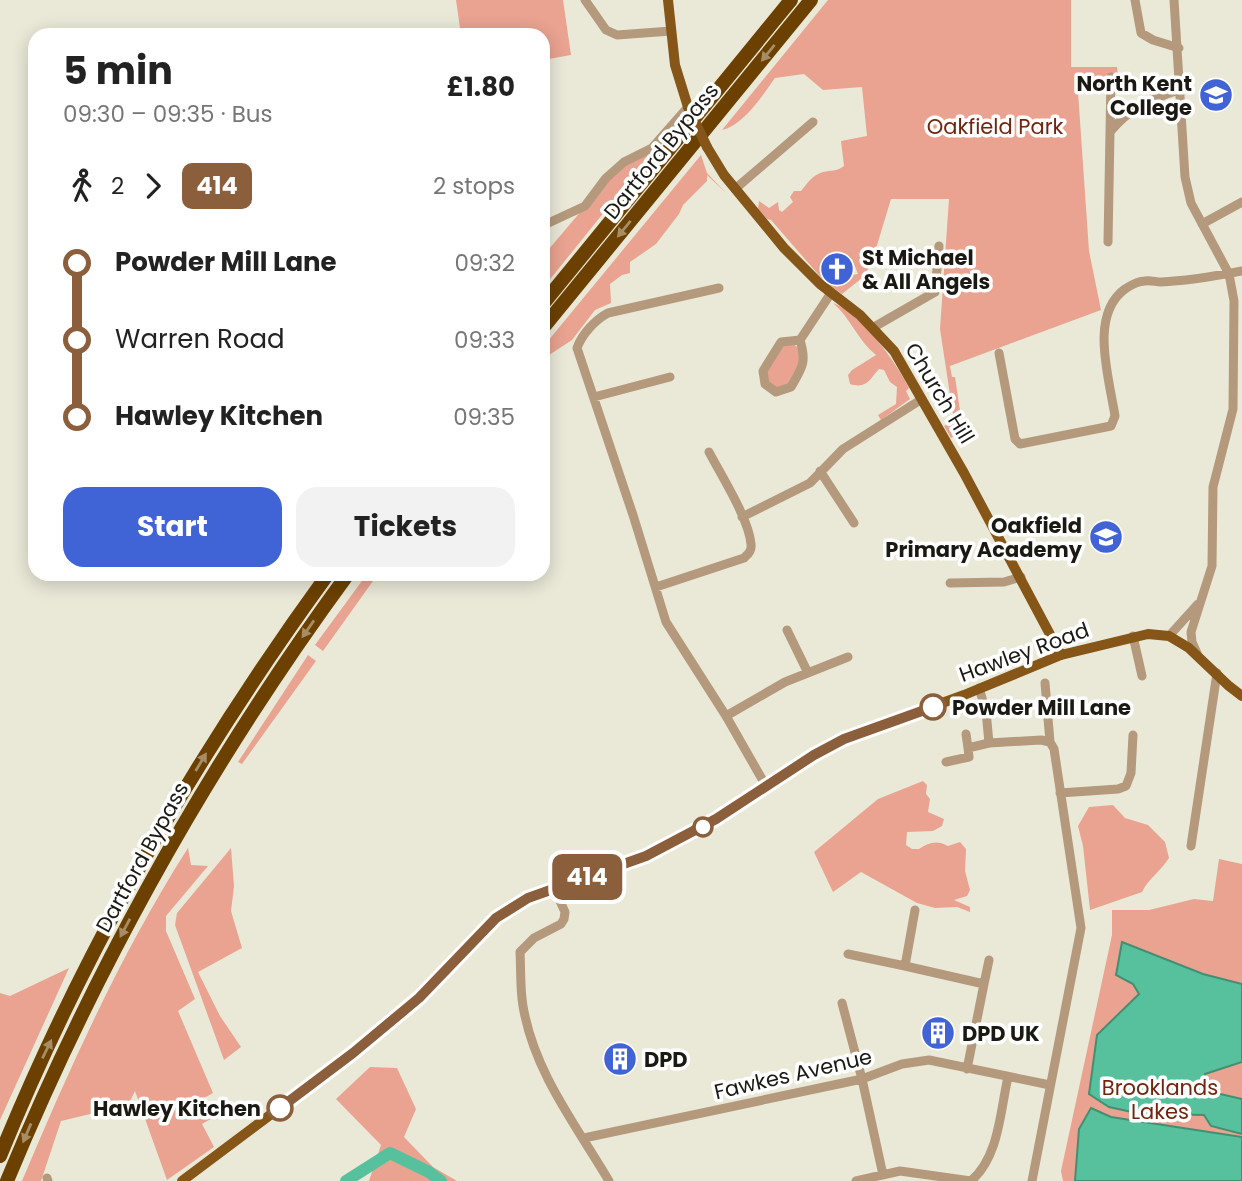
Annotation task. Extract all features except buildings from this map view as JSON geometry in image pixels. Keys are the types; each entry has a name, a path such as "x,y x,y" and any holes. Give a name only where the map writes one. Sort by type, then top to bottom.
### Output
{"highway":[{"name":"Dartford Bypass","path":"550,295 791,0"},
{"name":"Dartford Bypass","path":"550,319 811,0"},
{"name":"Dartford Bypass","path":"0,1156 39,1065 89,962 147,853 217,737 323,581"},
{"name":"Dartford Bypass","path":"7,1181 60,1058 163,857 287,658 343,581"}],"main road":[{"name":"Church Hill","path":"668,0 675,65 688,107 706,147 735,188 784,248 831,293 873,327 894,351 1021,577 1061,655"},
{"name":"Hawley Road","path":"182,1181 353,1053 419,998 496,918 528,898 675,843 844,739 1061,655 1133,636 1148,634 1174,639"},
{"path":"1174,639 1198,655 1242,696"}],"street":[{"path":"585,0 606,30 617,35 671,31"},
{"path":"1135,0 1141,33 1153,40 1179,48"},
{"path":"1174,0 1185,177 1191,203 1229,274 1234,301 1237,414 1213,487 1212,566 1193,622 1191,636 1198,655"},
{"path":"1108,242 1111,78"},
{"path":"1110,132 1121,118 1145,101 1181,89"},
{"path":"550,222 585,206 606,178 624,162 652,148 688,107"},
{"path":"735,188 813,122"},
{"path":"1202,224 1242,202"},
{"path":"873,327 935,292 939,246"},
{"path":"999,353 1015,439 1020,444 1111,426 1115,416 1103,329 1106,312 1115,297 1132,285 1146,281 1160,282 1242,271"},
{"path":"719,288 608,313 598,320 577,345 666,622 726,716 766,786"},
{"path":"800,340 781,342 763,371 765,384 776,392 791,387 802,368 805,357 800,340 831,293"},
{"path":"594,397 670,377"},
{"path":"742,517 810,483 843,449 922,400"},
{"path":"656,587 744,558 750,551 751,544 742,517 709,452"},
{"path":"820,471 854,523"},
{"path":"950,583 1004,582 1021,577"},
{"path":"1174,639 1202,601"},
{"path":"787,631 808,673"},
{"path":"1133,636 1142,676"},
{"path":"726,716 785,682 848,657"},
{"path":"1191,846 1217,673"},
{"path":"1032,1181 1081,928 1054,750 1050,743 1045,683"},
{"path":"979,688 986,711 989,743"},
{"path":"946,762 969,757 967,734"},
{"path":"1060,793 1118,789 1126,786 1131,773 1133,735"},
{"path":"968,748 989,743 1041,740 1050,743"},
{"path":"554,888 565,912 564,919 561,924 534,938 520,952 523,1006 543,1070 571,1122 584,1138 609,1181"},
{"path":"905,965 915,910"},
{"path":"848,954 984,984"},
{"path":"967,1069 989,960"},
{"path":"842,1003 888,1177"},
{"name":"Fawkes Avenue","path":"584,1138 862,1079 902,1064 929,1060 1050,1085"},
{"path":"856,1181 888,1177 900,1171 971,1181 987,1165 1008,1077"}],"green space":[{"path":"456,0 563,0 571,55 550,59 550,28 460,28"},
{"name":"Oakfield Park","path":"828,0 1071,0 1071,67 1117,67 1119,87 1078,92 1089,251 1101,310 950,366 952,377 955,377 963,431 951,438 944,426 954,421 940,329 949,199 891,199 871,265 862,278 842,294 824,281 771,220 758,209 759,201 769,208 778,202 782,212 793,202 790,197 794,191 801,191 819,173 844,166 841,141 867,136 862,87 823,90 804,74 775,78 745,116 722,130","holes":["830,254 852,259 858,274 851,275 849,263 846,263 844,282 832,281 832,275 828,274"]},
{"path":"655,149 550,279 550,248 582,210 597,197 616,170"},
{"path":"701,155 707,173 726,193 707,175 707,181 683,205 656,244 630,262 630,273 622,275 610,284 611,303 595,310 572,340 550,354 550,338"},
{"path":"833,303 854,316 865,327 886,352 909,388 906,391 910,399 881,420 878,415 896,404 897,387 890,382 884,370 879,369 864,384 850,384 848,375 852,370 876,355"},
{"path":"792,343 800,349 802,362 788,386 779,389 767,381 766,370 782,344"},
{"path":"362,581 373,581 323,651 315,645"},
{"path":"308,655 316,661 242,764 238,762"},
{"path":"923,781 927,785 926,794 930,799 928,812 944,819 942,826 933,831 907,832 906,845 919,849 933,843 948,846 960,842 966,849 965,871 970,890 967,896 954,900 970,907 970,912 957,907 935,908 917,903 861,872 833,892 814,852 878,799"},
{"path":"1113,805 1125,818 1148,825 1165,842 1169,858 1142,892 1090,910 1083,846 1078,826 1089,807"},
{"path":"188,848 191,865 208,866 166,916 166,931 195,999 178,1011 213,1093 204,1098 202,1106 221,1113 202,1124 214,1147 167,1180 135,1091 128,1105 61,1121 41,1181 22,1181 98,1011 141,928"},
{"path":"231,848 234,886 231,911 242,948 198,972 220,1016 241,1047 224,1060 175,925 177,913"},
{"name":"Brooklands Lakes","path":"1219,859 1242,864 1242,1181 1063,1181 1061,1171 1112,935 1112,910 1149,910 1194,899 1213,901"},
{"path":"69,968 0,1120 0,993 10,996"},
{"path":"370,1067 397,1068 416,1109 404,1137 433,1167 457,1181 369,1181 381,1145 336,1099"}],"shaded area":[{"path":"1122,942 1203,974 1242,984 1242,1062 1205,1074 1207,1091 1242,1099 1242,1134 1211,1126 1204,1115 1141,1114 1109,1107 1089,1094 1097,1035 1139,994 1133,984 1116,975"},
{"path":"1091,1108 1111,1117 1242,1137 1242,1181 1075,1181 1079,1129"}],"waterway":[{"path":"346,1181 390,1153 429,1172 441,1181"}],"bus line":[{"name":"414","path":"280,1108 353,1053 419,998 496,918 528,898 675,843 844,739 933,707"}],"place":[{"name":"North Kent College","path":"1216,95"},
{"name":"St Michael & All Angels","path":"837,269"},
{"name":"Oakfield Primary Academy","path":"1106,537"},
{"name":"Powder Mill Lane","path":"933,707"},
{"name":"DPD UK","path":"938,1033"},
{"name":"DPD","path":"620,1059"},
{"name":"Hawley Kitchen","path":"280,1108"}]}
